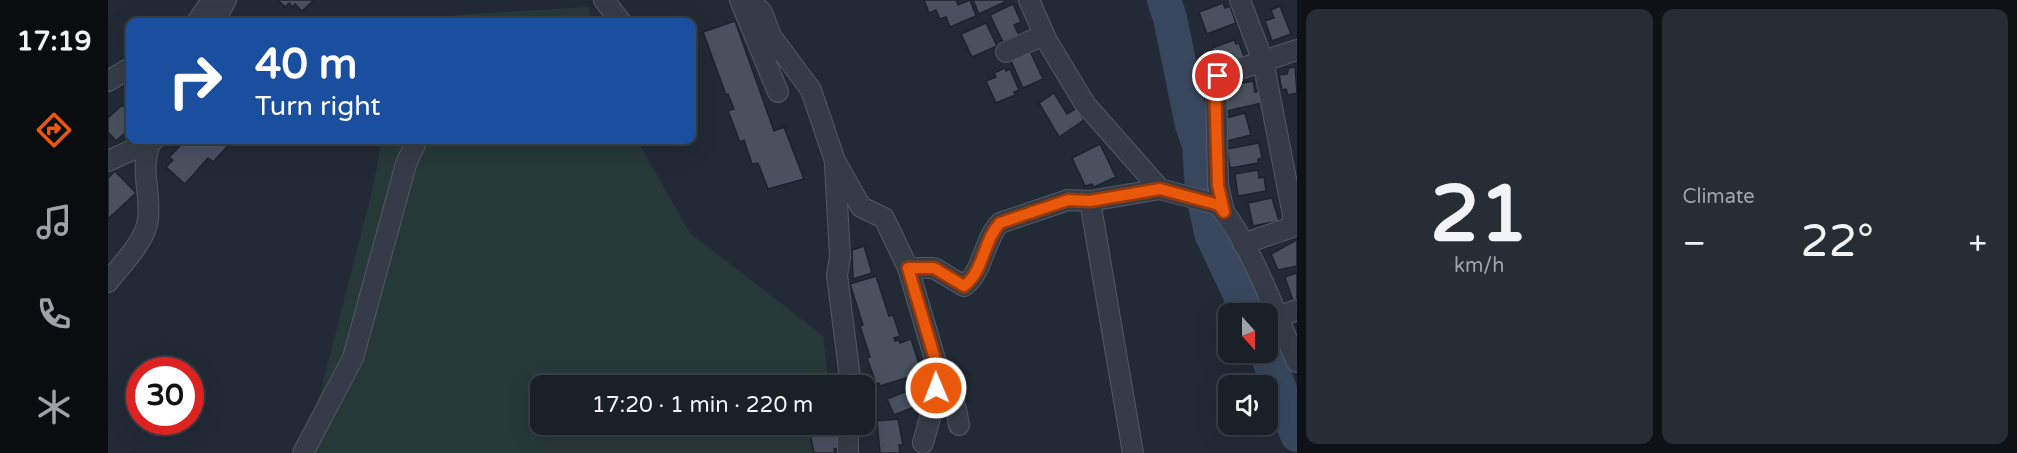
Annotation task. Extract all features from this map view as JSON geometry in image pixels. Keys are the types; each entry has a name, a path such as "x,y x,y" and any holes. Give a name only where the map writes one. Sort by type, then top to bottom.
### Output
{"street":[{"path":"200,18 212,0"},
{"path":"216,18 226,0"},
{"path":"604,0 618,18"},
{"path":"740,0 778,92"},
{"path":"749,0 762,12 771,36 811,90 835,161 861,207 884,218 908,268 938,369 956,409 959,425"},
{"path":"1029,0 1044,34 1085,104 1166,191"},
{"path":"1240,0 1263,61 1293,215 1292,227 1243,244"},
{"path":"1006,52 1044,34"},
{"path":"1270,303 1243,244 1221,209 1218,185 1215,82 1218,76 1297,50"},
{"path":"108,81 126,70"},
{"path":"108,161 145,144"},
{"path":"108,282 138,242 148,220 144,158 151,144"},
{"path":"303,453 353,358 406,164 415,144"},
{"path":"835,161 840,257 837,275 850,375"},
{"path":"908,268 934,268 964,286 974,279 994,230 1000,223 1068,200 1090,201 1166,191 1221,209"},
{"path":"1090,201 1133,453"},
{"path":"1278,316 1297,310"},
{"path":"1278,321 1297,362"},
{"path":"923,443 933,407 938,369"},
{"path":"848,435 848,453"}],"shaded area":[{"path":"588,7 592,18 453,18 456,15"},
{"path":"381,144 639,144 690,233 823,336 828,375 530,375 530,435 820,435 814,453 308,453 313,421 373,187"}],"building":[{"path":"278,0 314,0 302,11 295,4 293,7 289,3 285,7"},
{"path":"924,0 956,0 958,5 970,0 976,16 950,27 946,17 940,19 936,10 929,13"},
{"path":"973,0 1004,0 1005,2 979,14"},
{"path":"1223,3 1225,8 1230,6 1236,23 1207,34 1199,12"},
{"path":"1013,4 1021,22 1014,25 1019,35 1003,42 990,15"},
{"path":"1280,6 1291,34 1272,41 1265,21 1274,18 1271,10"},
{"path":"735,21 774,131 784,127 804,179 768,189 758,163 752,164 744,140 740,142 728,111 734,109 728,94 726,95 703,32"},
{"path":"986,23 997,46 972,57 961,34"},
{"path":"1234,40 1236,44 1239,43 1244,57 1219,68 1212,48"},
{"path":"1029,49 1043,79 1023,88 1011,61"},
{"path":"1295,67 1297,93 1288,95 1286,89 1282,90 1279,75 1287,74 1289,68"},
{"path":"1005,68 1006,71 1010,69 1019,90 1014,92 1015,95 996,103 986,81 996,77 994,73"},
{"path":"1253,81 1255,92 1260,91 1262,103 1222,112 1221,92 1234,89 1233,85"},
{"path":"1054,93 1067,114 1077,108 1084,120 1059,137 1039,103"},
{"path":"122,105 126,110 126,132 116,141 108,132 108,118"},
{"path":"1245,113 1251,135 1227,141 1222,119"},
{"path":"1259,143 1262,158 1258,159 1258,163 1230,168 1227,149"},
{"path":"182,144 229,144 213,162 208,158 185,184 166,167 173,160 169,157"},
{"path":"1100,144 1116,177 1094,187 1092,184 1085,186 1072,158"},
{"path":"1258,170 1259,178 1264,177 1266,191 1238,196 1235,174"},
{"path":"115,171 136,193 108,219 108,178"},
{"path":"1272,198 1279,221 1253,226 1248,203"},
{"path":"1297,240 1297,266 1278,270 1271,254"},
{"path":"864,246 872,273 853,279 852,250"},
{"path":"1297,273 1297,299 1293,301 1285,277"},
{"path":"876,276 889,316 893,315 900,336 894,338 895,341 899,340 900,343 911,339 922,373 880,386 879,383 876,384 875,375 873,375 867,358 870,357 860,326 863,325 850,284"},
{"path":"917,387 924,403 894,415 887,399"},
{"path":"898,419 903,445 899,445 900,453 880,453 877,421"},
{"path":"810,435 839,435 842,447 834,449 835,453 814,453"}],"waterway":[{"path":"1164,0 1170,18 1192,125 1199,144 1202,191 1211,233 1244,303"},
{"path":"1270,363 1297,435"}],"route":[{"path":"936,388 938,369 908,268 934,268 964,286 974,279 994,230 1000,223 1068,200 1090,201 1160,189 1219,205 1224,212 1218,185 1215,82 1218,76"}]}
